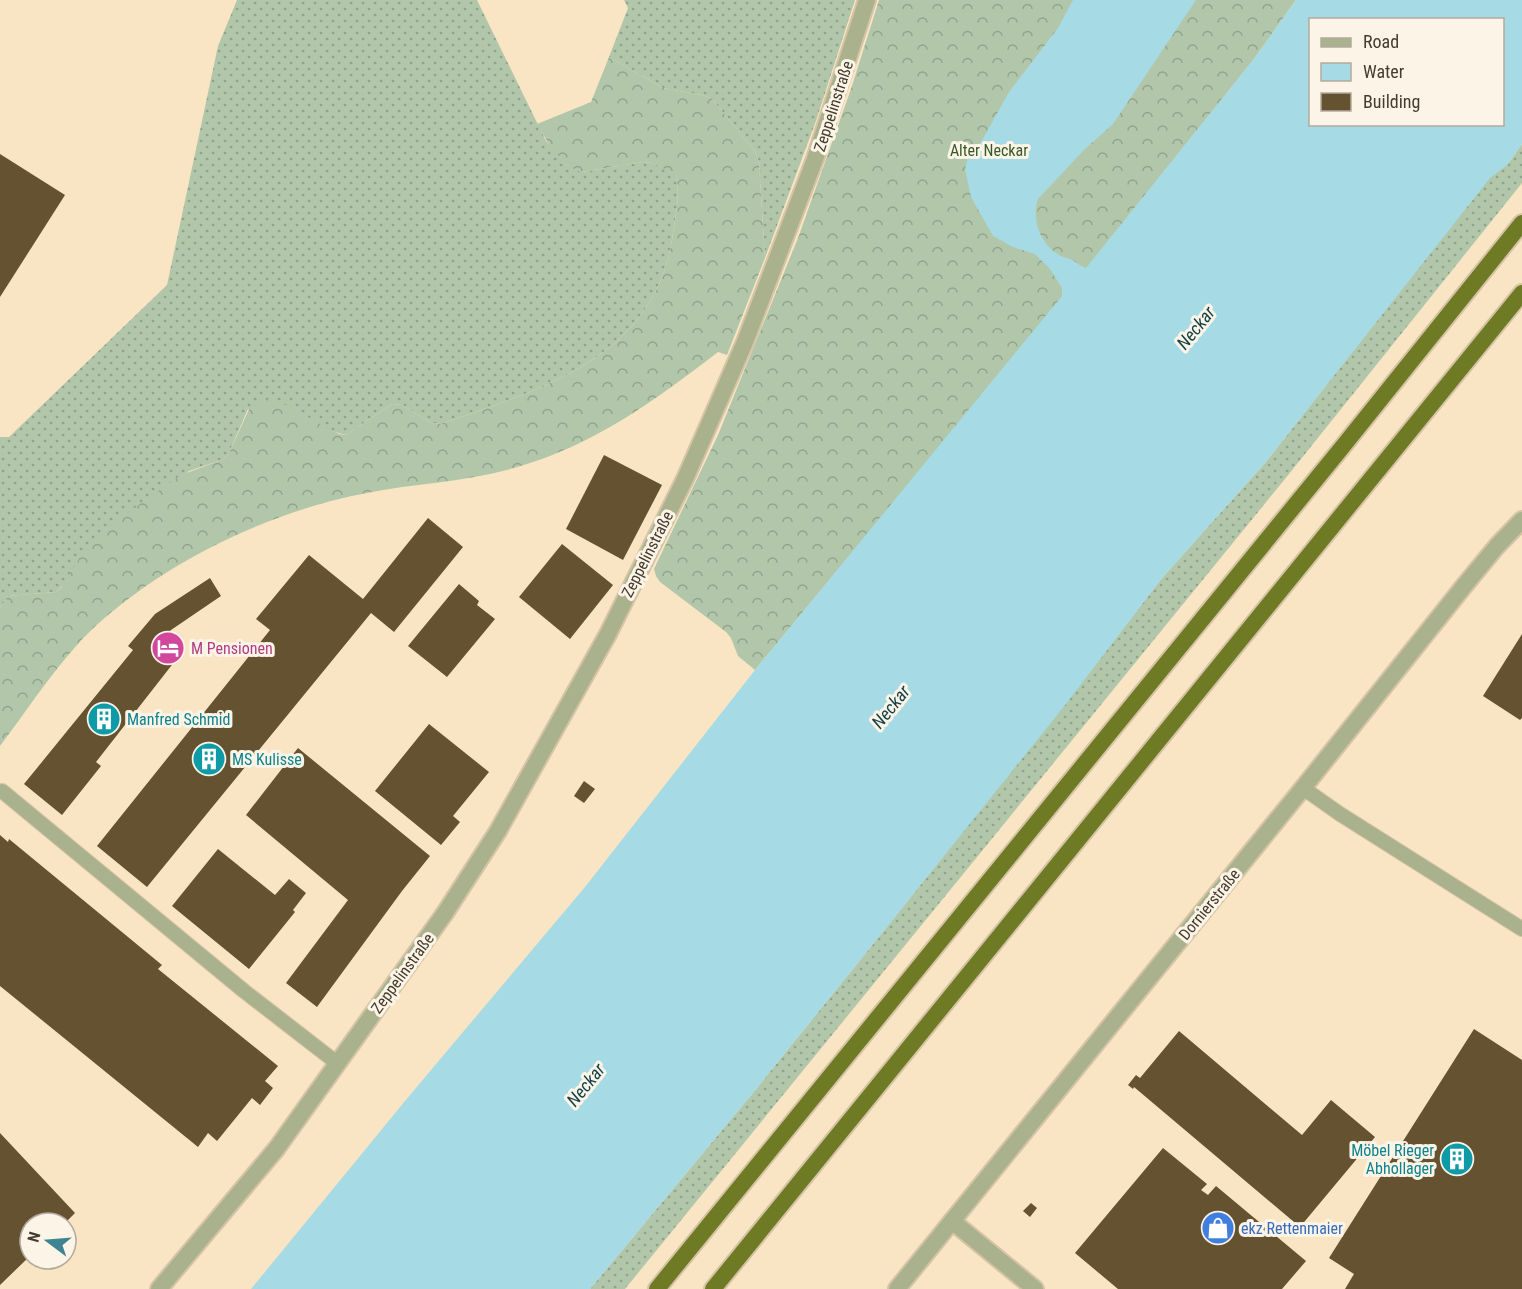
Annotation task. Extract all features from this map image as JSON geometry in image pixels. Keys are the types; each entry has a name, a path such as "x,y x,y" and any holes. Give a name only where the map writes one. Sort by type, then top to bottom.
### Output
{"highway":[{"path":"657,1289 1522,223"},
{"path":"713,1289 1522,293"}],"street":[{"name":"Zeppelinstraße","path":"159,1289 277,1148 440,921 482,857 608,634 685,479 745,342 815,159 867,0"},
{"name":"Dornierstraße","path":"897,1289 1464,586 1522,520"},
{"path":"952,1221 1035,1289"}],"lane":[{"path":"1303,788 1340,814 1522,929"},
{"path":"2,791 244,991 337,1063"}],"green space":[{"path":"237,0 477,0 546,141 581,172 643,162 652,163 675,173 678,187 677,211 663,276 644,311 619,339 589,362 517,397 440,424 431,423 402,405 392,404 346,435 248,409 228,455 221,460 189,471 56,592 8,596 0,607 0,437 9,437 167,285 218,46"},
{"path":"624,0 855,0 816,121 765,258 759,163 755,151 711,98 663,88 609,57 628,8"},
{"name":"Alter Neckar","path":"879,0 1296,0 1254,59 1086,269 755,670 738,656 726,632 660,582 654,569 718,435 798,238 851,89"},
{"path":"609,57 663,88 711,98 755,151 759,163 765,258 727,355 718,352 622,420 596,435 543,459 496,473 336,500 274,519 213,546 157,579 124,602 96,626 57,669 0,746 0,607 8,596 56,592 62,587 88,544 98,534 181,475 221,460 228,455 251,405 269,399 284,404 339,434 346,435 392,404 402,405 431,423 440,424 517,397 589,362 619,339 644,311 663,276 673,233 678,195 675,174 652,163 643,162 581,172 561,159 537,124 591,102"},
{"path":"1522,144 1522,183 1289,474 625,1289 590,1289 886,928 1065,704 1162,578 1265,463 1490,177 1507,165"}],"water":[{"name":"Neckar","path":"1073,0 1196,0 1113,124 1084,150 1038,199 1037,224 1043,239 1054,252 1086,268 1254,59 1296,0 1522,0 1522,144 1507,165 1490,178 1265,463 1162,578 1066,704 886,928 590,1289 251,1289 585,887 755,670 1062,296 1062,288 1050,269 1035,254 1013,247 993,236 971,197 965,169 968,157 981,142 1009,92 1058,28"}],"building":[{"path":"0,154 65,195 0,297"},
{"path":"604,455 662,485 623,560 566,529"},
{"name":"MS Kulisse","path":"428,518 463,547 394,632 371,613 147,887 97,846 270,630 256,619 309,555 363,599"},
{"path":"562,544 613,585 570,639 519,597"},
{"name":"Manfred Schmid","path":"210,578 221,596 171,630 164,638 182,652 96,762 101,766 62,815 24,784 133,650 128,646 155,614"},
{"path":"459,584 479,601 477,605 495,619 447,677 408,646"},
{"path":"1522,634 1522,718 1520,720 1483,696"},
{"path":"429,724 489,772 453,816 460,822 441,845 375,791"},
{"path":"298,748 430,856 317,1007 286,983 348,900 246,815"},
{"path":"584,781 595,789 584,803 574,796"},
{"path":"0,835 8,842 9,839 162,965 158,969 278,1066 265,1081 273,1088 260,1105 252,1098 217,1141 208,1133 198,1147 0,986"},
{"path":"218,849 275,895 289,879 306,893 293,910 295,912 249,969 172,906"},
{"name":"Möbel Rieger Abhollager","path":"1474,1029 1522,1060 1522,1289 1345,1289 1354,1274 1329,1258"},
{"path":"1179,1031 1302,1135 1331,1100 1375,1137 1300,1227 1134,1087 1133,1089 1128,1085 1136,1075 1140,1078"},
{"path":"0,1133 73,1211 18,1211 18,1268 0,1285"},
{"path":"1163,1148 1207,1184 1201,1190 1208,1195 1216,1186 1306,1261 1282,1289 1118,1289 1075,1253"},
{"path":"1031,1203 1037,1208 1030,1217 1023,1211"}],"place":[{"name":"M Pensionen","path":"168,648"},
{"name":"Manfred Schmid","path":"104,719"},
{"name":"MS Kulisse","path":"209,759"},
{"name":"Möbel Rieger Abhollager","path":"1457,1159"},
{"name":"ekz Rettenmaier","path":"1218,1228"}]}
